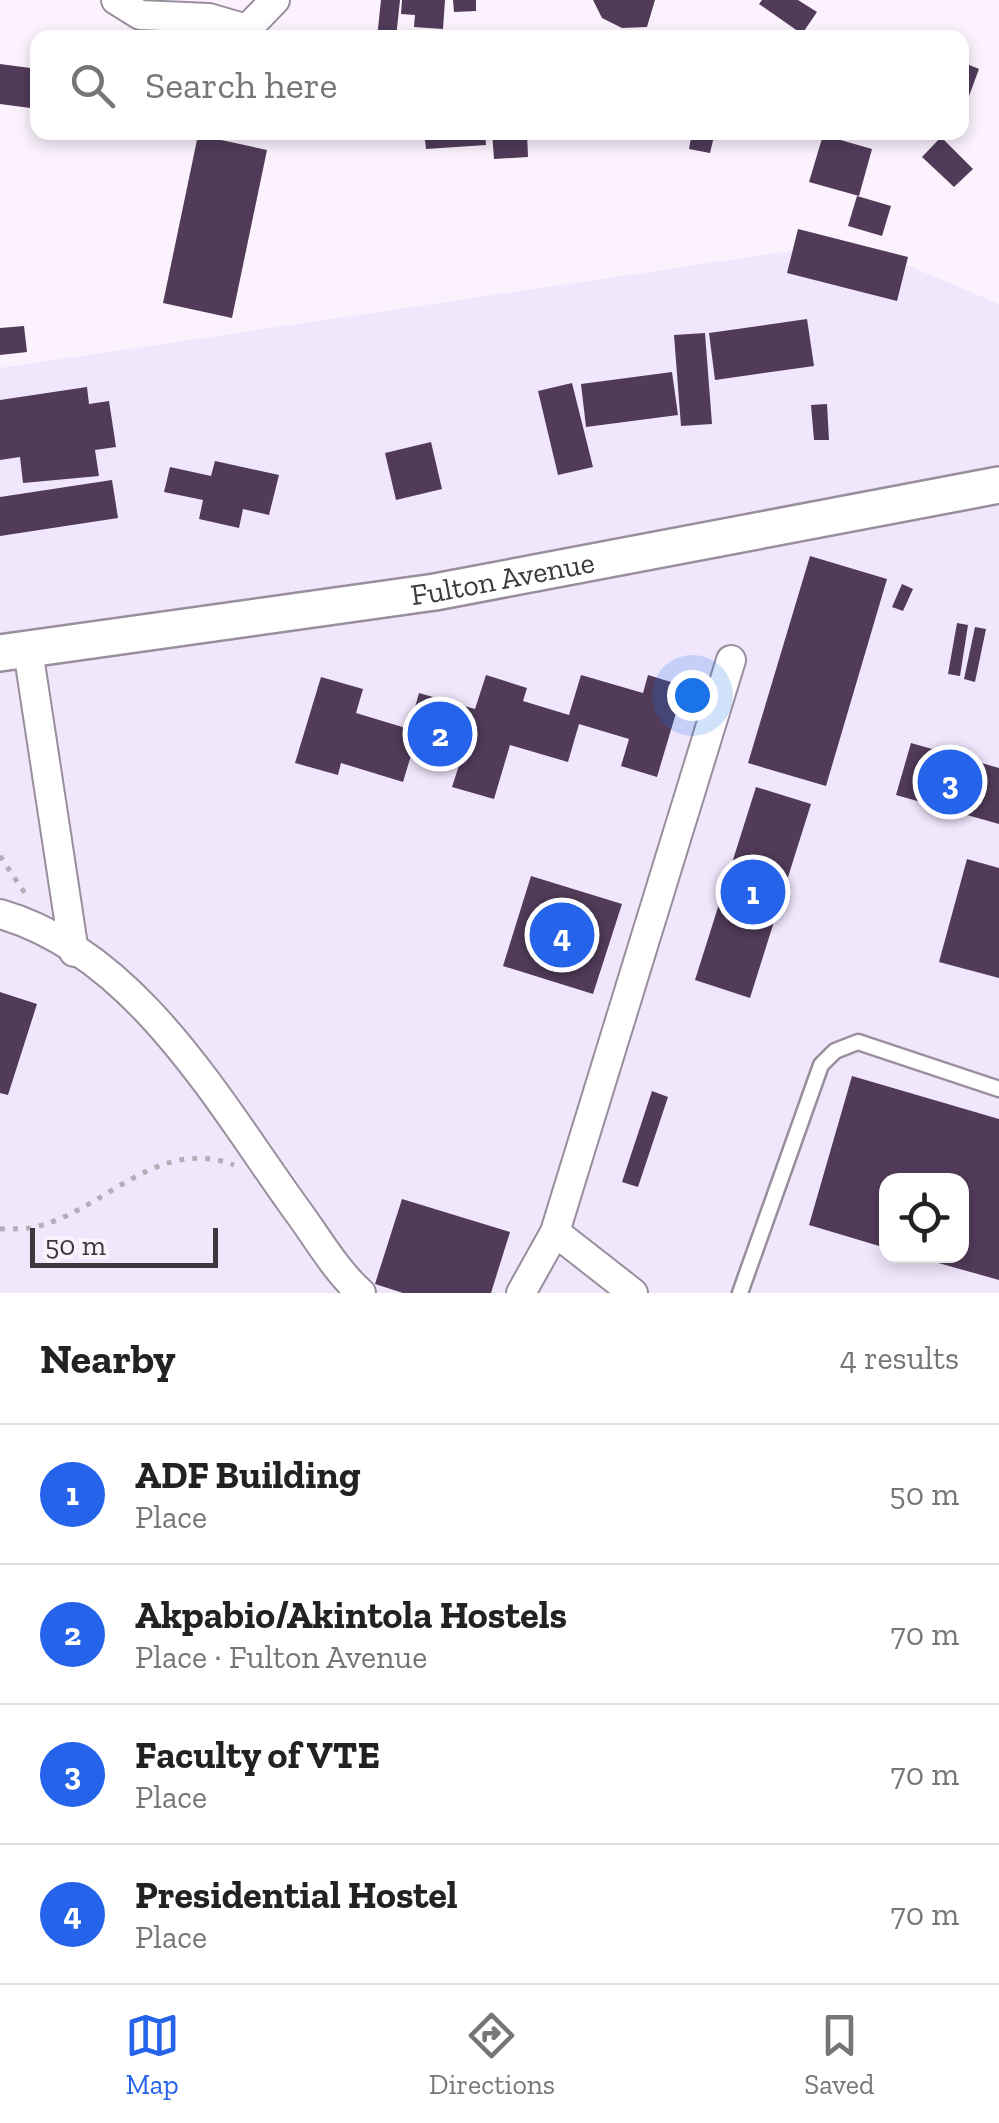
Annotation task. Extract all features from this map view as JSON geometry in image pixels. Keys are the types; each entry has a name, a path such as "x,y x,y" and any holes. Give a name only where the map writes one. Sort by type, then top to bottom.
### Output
{"street":[{"path":"116,0 140,15 209,18 247,29 275,0"},
{"name":"Fulton Avenue","path":"14,652 434,592 999,485"},
{"path":"14,652 74,952"},
{"path":"521,1293 555,1232 731,660"},
{"path":"0,914 24,920 110,974 192,1064 361,1293"},
{"path":"555,1232 633,1293"}],"lane":[{"path":"740,1293 821,1065 835,1051 858,1042 999,1089"}],"path":[{"path":"0,1228 39,1227 152,1165 210,1156 277,1182"}],"shaded area":[{"path":"852,242 999,304 999,1293 0,1293 0,368"}],"building":[{"path":"381,0 400,0 397,30 378,30"},
{"path":"402,0 445,0 443,29 414,27 415,15 401,14"},
{"path":"453,0 476,0 476,11 454,12"},
{"path":"593,0 655,0 647,27 622,28 602,18"},
{"path":"762,0 798,0 817,12 805,30 796,30 759,4"},
{"path":"0,64 30,68 30,108 0,104"},
{"path":"969,65 979,69 969,96"},
{"path":"197,140 221,140 267,150 232,318 163,303"},
{"path":"425,140 486,140 486,145 426,149"},
{"path":"493,140 527,140 528,157 494,159"},
{"path":"691,140 713,140 710,153 689,149"},
{"path":"822,140 840,140 872,149 859,196 809,182"},
{"path":"938,140 944,140 973,169 954,187 922,157"},
{"path":"857,196 891,206 882,236 848,226"},
{"path":"798,229 908,257 897,301 787,273"},
{"path":"807,319 814,366 715,380 709,333"},
{"path":"24,326 27,352 0,355 0,328"},
{"path":"705,333 712,424 681,426 674,335"},
{"path":"672,372 678,415 586,427 581,384"},
{"path":"572,383 593,467 558,475 538,391"},
{"path":"87,387 89,404 109,401 116,447 95,450 99,476 23,483 20,457 0,460 0,400"},
{"path":"827,404 829,440 814,440 811,405"},
{"path":"431,442 442,489 396,500 385,453"},
{"path":"215,461 279,475 269,515 243,509 239,528 199,519 203,500 164,492 170,467 211,476"},
{"path":"112,480 118,518 0,536 0,497"},
{"path":"810,556 887,579 826,786 748,763"},
{"path":"902,584 913,589 903,611 892,607"},
{"path":"957,623 968,625 960,676 948,674"},
{"path":"975,627 986,629 975,682 964,679"},
{"path":"486,675 527,688 523,701 569,715 581,675 643,693 648,675 684,686 657,777 621,766 629,739 579,724 568,762 510,745 494,799 452,787 462,756 415,742 403,782 341,763 338,775 295,763 321,677 363,689 356,713 409,729 419,693 475,709"},
{"path":"911,743 999,768 999,824 896,795"},
{"path":"756,787 811,804 750,998 695,980"},
{"path":"967,859 999,868 999,978 939,962"},
{"path":"531,876 622,904 593,994 503,966"},
{"path":"0,992 37,1004 8,1095 0,1093"},
{"path":"852,1076 999,1119 999,1280 938,1263 969,1263 969,1173 879,1173 879,1246 809,1225"},
{"path":"652,1091 668,1097 638,1187 622,1182"},
{"path":"402,1199 510,1232 491,1293 403,1293 375,1284"}],"place":[{"name":"Akpabio/Akintola Hostels","path":"440,734"},
{"name":"Faculty of VTE","path":"950,782"},
{"name":"ADF Building","path":"753,892"},
{"name":"Presidential Hostel","path":"562,935"}]}
